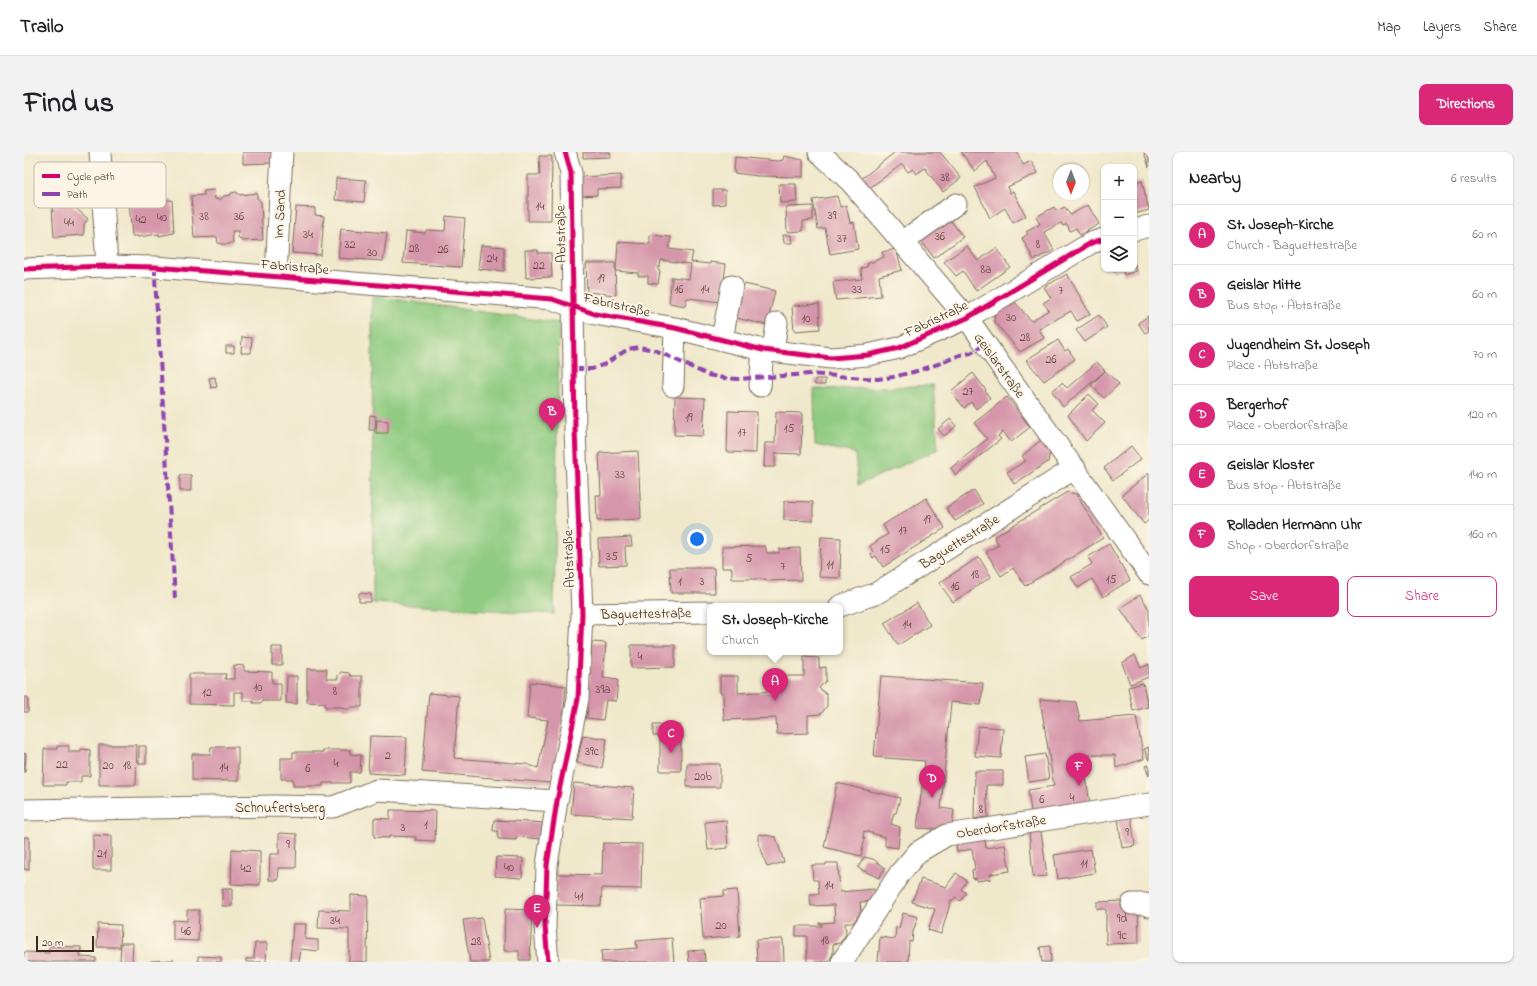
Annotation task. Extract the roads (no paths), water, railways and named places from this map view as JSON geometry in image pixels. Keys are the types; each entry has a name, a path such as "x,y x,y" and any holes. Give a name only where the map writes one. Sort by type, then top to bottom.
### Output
{"street":[{"path":"100,152 101,162"},
{"name":"Im Sand","path":"276,276 282,152"},
{"name":"Abtstraße","path":"548,962 545,927 547,865 557,801 578,699 582,614 575,429 571,173 565,152"},
{"name":"Geislarstraße","path":"819,152 850,181 967,318 1149,574"},
{"path":"902,242 956,204"},
{"path":"103,208 107,266"},
{"path":"1137,229 1149,226"},
{"name":"Fabristraße","path":"24,269 107,266 155,267 552,299 595,314 675,328 768,351 831,358 868,355 899,348 967,318 1091,243 1101,240"},
{"path":"722,339 732,286"},
{"path":"760,386 768,351 777,323"},
{"path":"673,386 675,328"},
{"name":"Baguettestraße","path":"843,605 877,593 1075,468"},
{"name":"Baguettestraße","path":"582,614 707,612"},
{"name":"Schnufertsberg","path":"24,810 273,806 333,807 377,790 557,801"},
{"name":"Oberdorfstraße","path":"842,962 900,873 918,852 948,834 1149,804"}],"place":[{"name":"Geislar Mitte","path":"552,431"},
{"name":"St. Joseph-Kirche","path":"775,701"},
{"name":"Jugendheim St. Joseph","path":"671,753"},
{"name":"Rolladen Hermann Uhr","path":"1079,786"},
{"name":"Bergerhof","path":"932,798"},
{"name":"Geislar Kloster","path":"537,928"}]}
